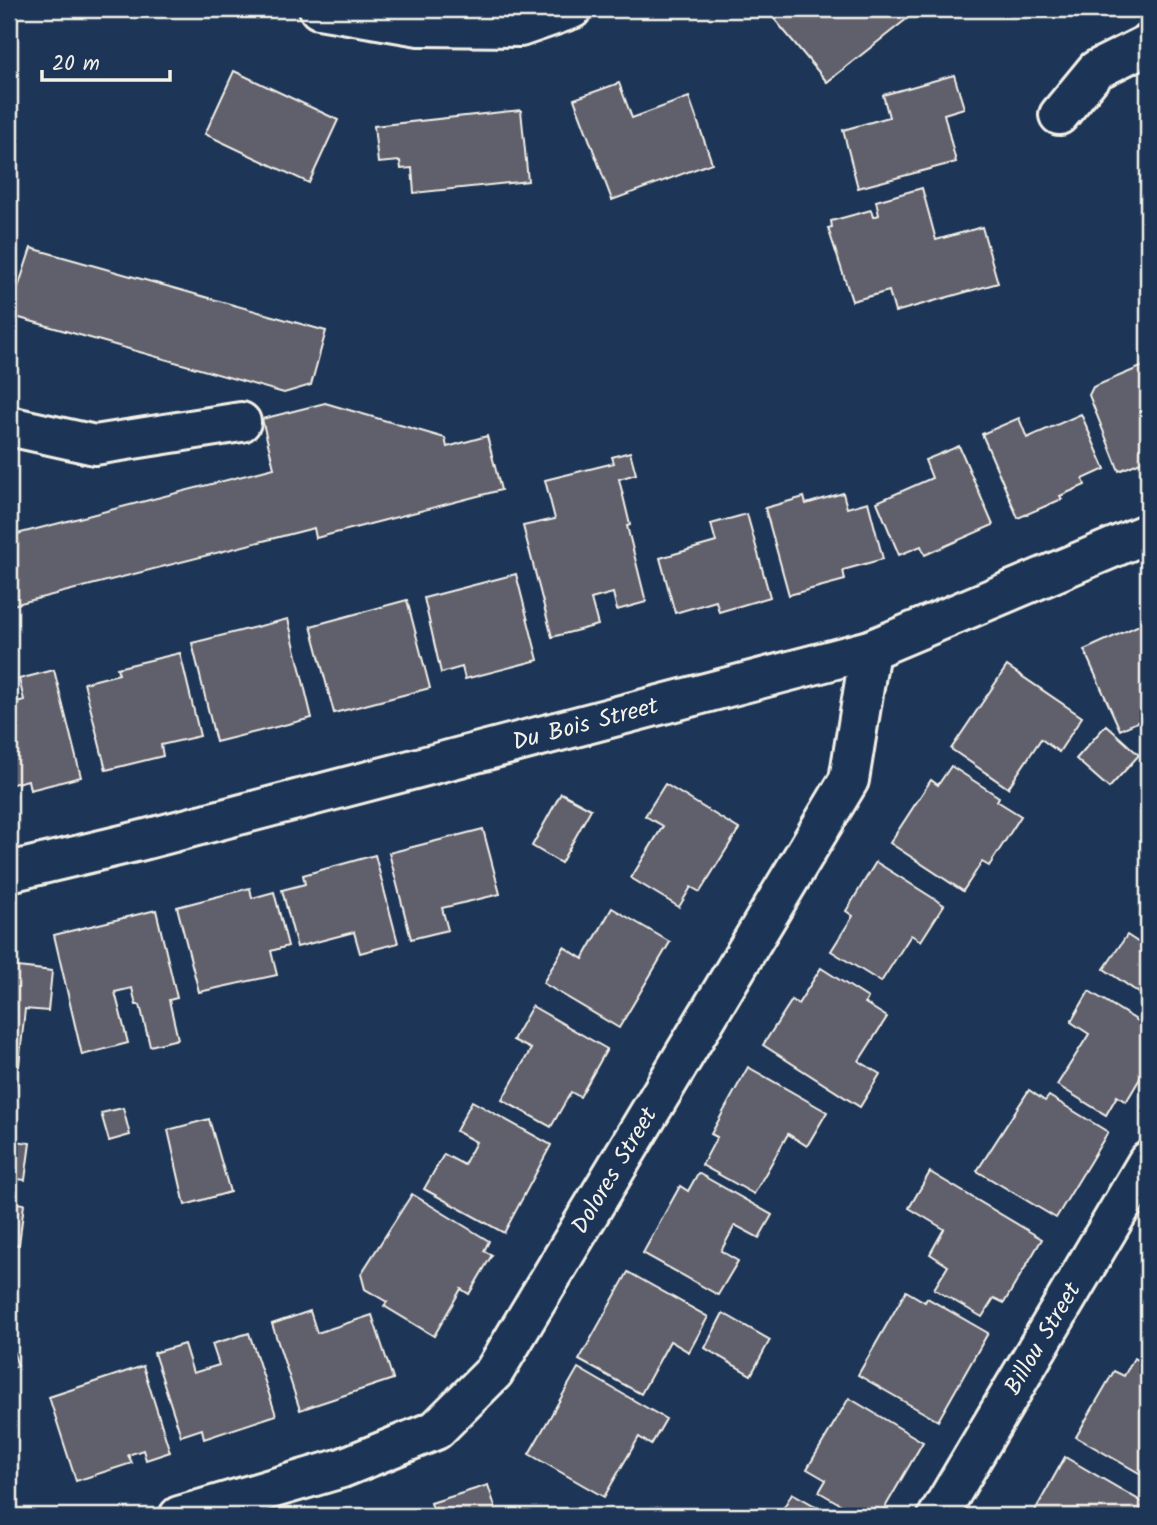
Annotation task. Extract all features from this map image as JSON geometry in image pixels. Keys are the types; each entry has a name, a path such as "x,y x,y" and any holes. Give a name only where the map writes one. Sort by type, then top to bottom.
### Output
{"street":[{"path":"318,9 419,26 520,27 572,9"},
{"path":"1059,115 1096,70 1148,44"},
{"path":"9,426 95,445 241,422"},
{"name":"Du Bois Street","path":"9,872 139,841 870,650 1148,533"},
{"name":"Dolores Street","path":"179,1516 342,1468 436,1430 494,1372 849,780 870,650"},
{"name":"Billou Street","path":"937,1516 1148,1161"}],"building":[{"path":"766,9 908,9 913,14 827,82"},
{"path":"234,71 338,120 309,183 205,134"},
{"path":"954,75 964,108 944,114 956,162 858,188 843,130 889,117 883,95"},
{"path":"619,83 632,118 689,97 712,163 612,200 574,99"},
{"path":"521,110 528,181 414,193 412,168 401,169 400,161 378,163 374,126"},
{"path":"922,188 936,240 982,227 998,283 895,312 889,291 852,301 828,228 832,227 831,221 871,210 873,217 879,215 876,201"},
{"path":"31,248 326,331 311,385 284,393 9,315"},
{"path":"1148,364 1148,459 1119,471 1089,395 1093,387"},
{"path":"325,403 445,438 447,447 487,436 501,490 316,538 314,528 9,606 9,536 274,468 262,419"},
{"path":"1081,414 1105,469 1083,479 1085,485 1060,496 1062,499 1018,518 982,434 1019,418 1027,438"},
{"path":"959,446 993,525 925,555 921,546 899,555 877,502 932,478 925,460"},
{"path":"630,452 636,474 619,479 630,525 627,526 646,602 617,610 613,593 591,599 598,625 552,637 523,526 555,519 545,480 614,463 612,457"},
{"path":"843,493 847,508 868,502 883,559 843,570 845,580 789,595 765,508 804,497 806,504"},
{"path":"747,514 770,597 719,612 716,601 675,613 660,558 716,542 711,524"},
{"path":"516,574 538,660 465,679 462,667 441,673 424,598"},
{"path":"407,600 430,688 334,713 311,626"},
{"path":"288,619 312,718 216,742 192,643"},
{"path":"1148,621 1148,694 1145,695 1148,717 1120,730 1084,650"},
{"path":"180,653 200,736 161,745 163,756 106,770 84,683 119,674 117,668"},
{"path":"1007,666 1082,717 1059,752 1041,739 1008,788 951,749"},
{"path":"54,670 81,777 30,790 28,780 9,785 9,704 24,700 19,679"},
{"path":"1106,725 1139,755 1109,788 1076,759"},
{"path":"951,766 999,797 997,801 1021,816 989,866 982,862 963,891 890,843 931,780 938,785"},
{"path":"665,784 739,829 700,892 691,887 679,907 631,878 663,826 645,816"},
{"path":"561,793 591,809 561,863 532,846"},
{"path":"483,829 500,894 442,908 448,930 411,939 389,853"},
{"path":"375,855 398,943 360,953 354,932 297,947 282,890 305,884 303,875"},
{"path":"876,862 944,905 921,941 911,935 881,982 831,951 853,916 846,911"},
{"path":"250,888 252,898 274,892 288,946 271,951 277,975 199,992 177,907"},
{"path":"612,908 670,942 619,1028 543,983 564,947 583,959"},
{"path":"156,910 177,998 169,1000 178,1039 150,1046 140,1005 136,1005 132,988 115,992 128,1043 82,1055 54,935"},
{"path":"1127,935 1144,946 1148,940 1148,999 1104,969"},
{"path":"9,966 52,971 48,1011 25,1009 19,1066 9,1065"},
{"path":"821,968 868,998 865,1003 887,1017 859,1061 880,1074 860,1107 763,1045 792,1000 798,1004"},
{"path":"1089,991 1148,1027 1148,1065 1126,1102 1117,1096 1106,1115 1057,1085 1089,1034 1071,1022"},
{"path":"532,1006 607,1049 580,1097 571,1092 551,1127 502,1100 531,1049 513,1040"},
{"path":"748,1067 827,1112 807,1146 788,1134 754,1194 702,1165 717,1137 711,1134"},
{"path":"9,1079 16,1080 9,1140"},
{"path":"1029,1090 1045,1101 1049,1096 1108,1132 1056,1218 977,1171"},
{"path":"472,1101 551,1145 504,1233 424,1189 444,1154 464,1165 476,1142 456,1131"},
{"path":"123,1108 130,1135 109,1141 101,1113"},
{"path":"209,1119 230,1192 185,1205 168,1130"},
{"path":"9,1140 30,1143 25,1180 9,1178"},
{"path":"930,1172 1042,1239 1004,1303 994,1298 982,1317 934,1289 948,1266 930,1254 944,1229 909,1208"},
{"path":"698,1173 772,1215 759,1238 735,1225 721,1251 738,1261 718,1295 643,1253 680,1186 688,1191"},
{"path":"412,1194 489,1241 484,1251 492,1255 469,1294 461,1289 434,1336 384,1306 387,1302 365,1289 361,1274"},
{"path":"9,1202 24,1204 19,1245 9,1244"},
{"path":"628,1272 708,1317 689,1352 670,1341 641,1394 579,1360"},
{"path":"906,1291 925,1302 927,1298 988,1333 938,1421 858,1375"},
{"path":"310,1311 317,1333 372,1315 393,1379 300,1410 272,1324"},
{"path":"723,1313 770,1340 751,1375 705,1348"},
{"path":"249,1333 276,1415 204,1439 202,1429 181,1436 154,1353 184,1344 193,1373 219,1365 212,1344"},
{"path":"9,1338 18,1366 9,1369"},
{"path":"1134,1358 1148,1366 1148,1478 1076,1437 1114,1371 1124,1376"},
{"path":"143,1366 170,1452 146,1460 143,1450 128,1455 132,1463 76,1481 49,1397"},
{"path":"578,1368 666,1419 651,1445 639,1437 604,1497 529,1454"},
{"path":"849,1398 923,1442 880,1516 861,1516 819,1492 826,1480 807,1469"},
{"path":"1065,1457 1144,1503 1137,1516 1032,1516"},
{"path":"488,1485 498,1516 421,1516 434,1512 431,1503"},
{"path":"792,1493 833,1516 779,1516"}]}
